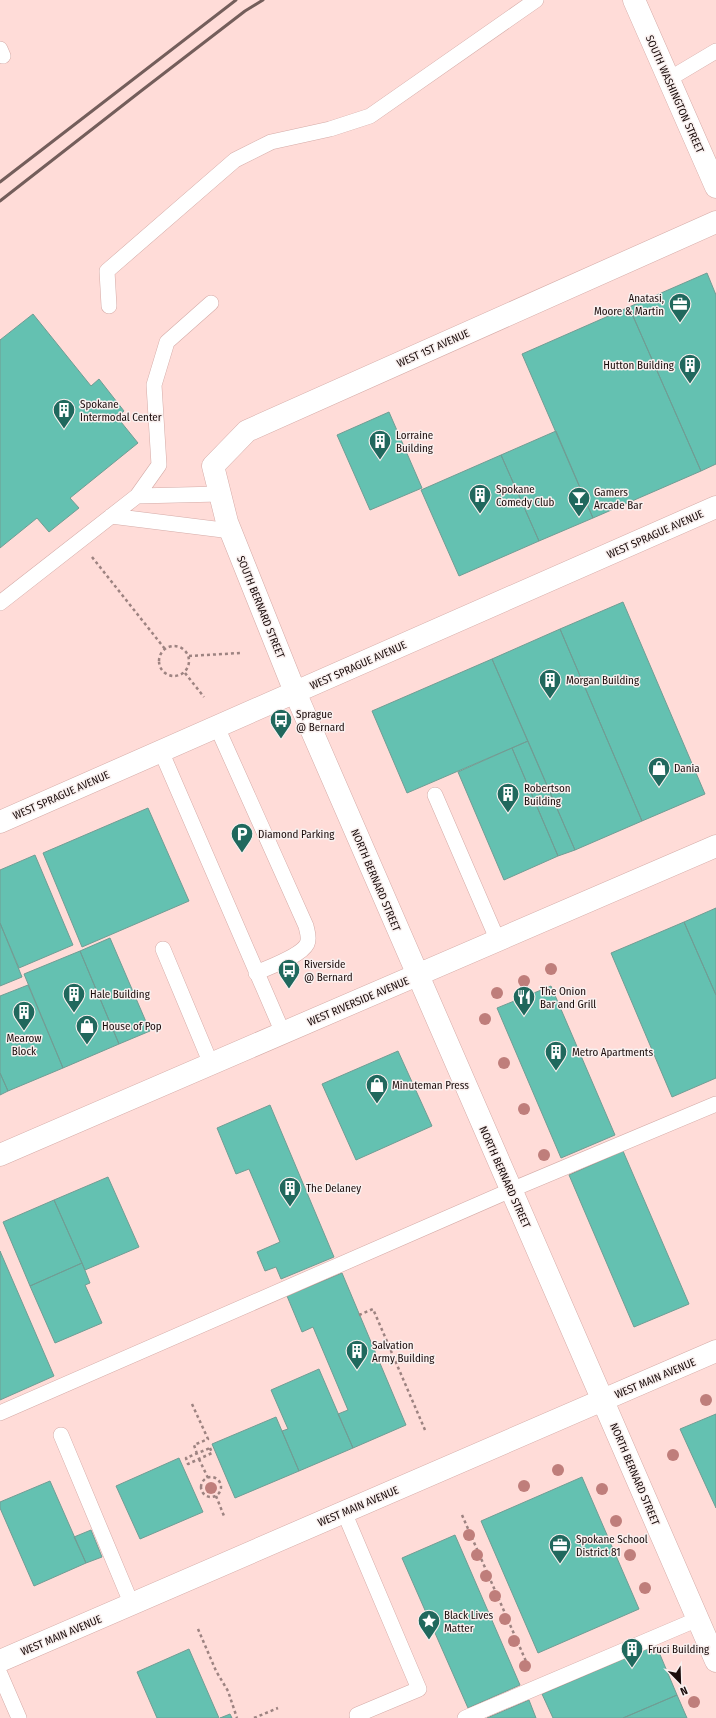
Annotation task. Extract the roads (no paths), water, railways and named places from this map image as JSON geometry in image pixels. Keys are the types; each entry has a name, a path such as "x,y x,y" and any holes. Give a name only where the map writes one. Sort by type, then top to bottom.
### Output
{"main road":[{"name":"SOUTH WASHINGTON STREET","path":"634,0 716,187"},
{"name":"WEST 1ST AVENUE","path":"229,527 213,466 247,431 716,222"},
{"name":"WEST SPRAGUE AVENUE","path":"0,822 716,507"},
{"name":"SOUTH BERNARD STREET","path":"229,527 295,692"},
{"name":"NORTH BERNARD STREET","path":"295,692 716,1661"},
{"name":"WEST RIVERSIDE AVENUE","path":"0,1155 418,976 716,846"},
{"name":"WEST MAIN AVENUE","path":"0,1661 716,1351"}],"lane":[{"path":"109,306 107,271 235,160 271,142 330,129 370,116 536,0"},
{"path":"669,80 716,51"},
{"path":"0,603 137,496 159,465 154,385 167,342 211,303"},
{"path":"137,496 220,494"},
{"path":"111,516 229,527"},
{"path":"217,727 306,926 308,938 308,943 297,954 256,973"},
{"path":"161,751 283,1033"},
{"path":"435,795 498,941"},
{"path":"163,949 211,1064"},
{"path":"0,1413 511,1190 716,1104"},
{"path":"61,1435 132,1605"},
{"path":"344,1512 419,1689 357,1715 358,1718"},
{"path":"465,1718 698,1619"},
{"path":"0,1674 19,1718"}],"railway":[{"path":"0,182 236,0"},
{"path":"0,201 245,11 263,0"}],"place":[{"name":"Anatasi, Moore & Martin","path":"680,324"},
{"name":"Hutton Building","path":"690,384"},
{"name":"Spokane Intermodal Center","path":"64,430"},
{"name":"Lorraine Building","path":"380,460"},
{"name":"Spokane Comedy Club","path":"480,514"},
{"name":"Gamers Arcade Bar","path":"579,518"},
{"name":"Morgan Building","path":"550,700"},
{"name":"Sprague @ Bernard","path":"281,740"},
{"name":"Dania","path":"659,788"},
{"name":"Robertson Building","path":"508,814"},
{"name":"Diamond Parking","path":"242,854"},
{"name":"Riverside @ Bernard","path":"289,990"},
{"name":"Hale Building","path":"74,1014"},
{"name":"The Onion Bar and Grill","path":"524,1016"},
{"name":"Mearow Block","path":"24,1032"},
{"name":"House of Pop","path":"87,1046"},
{"name":"Metro Apartments","path":"556,1072"},
{"name":"Minuteman Press","path":"377,1104"},
{"name":"The Delaney","path":"290,1208"},
{"name":"Salvation Army Building","path":"357,1370"},
{"name":"Spokane School District 81","path":"560,1564"},
{"name":"Black Lives Matter","path":"429,1640"},
{"name":"Fruci Building","path":"632,1668"}]}
